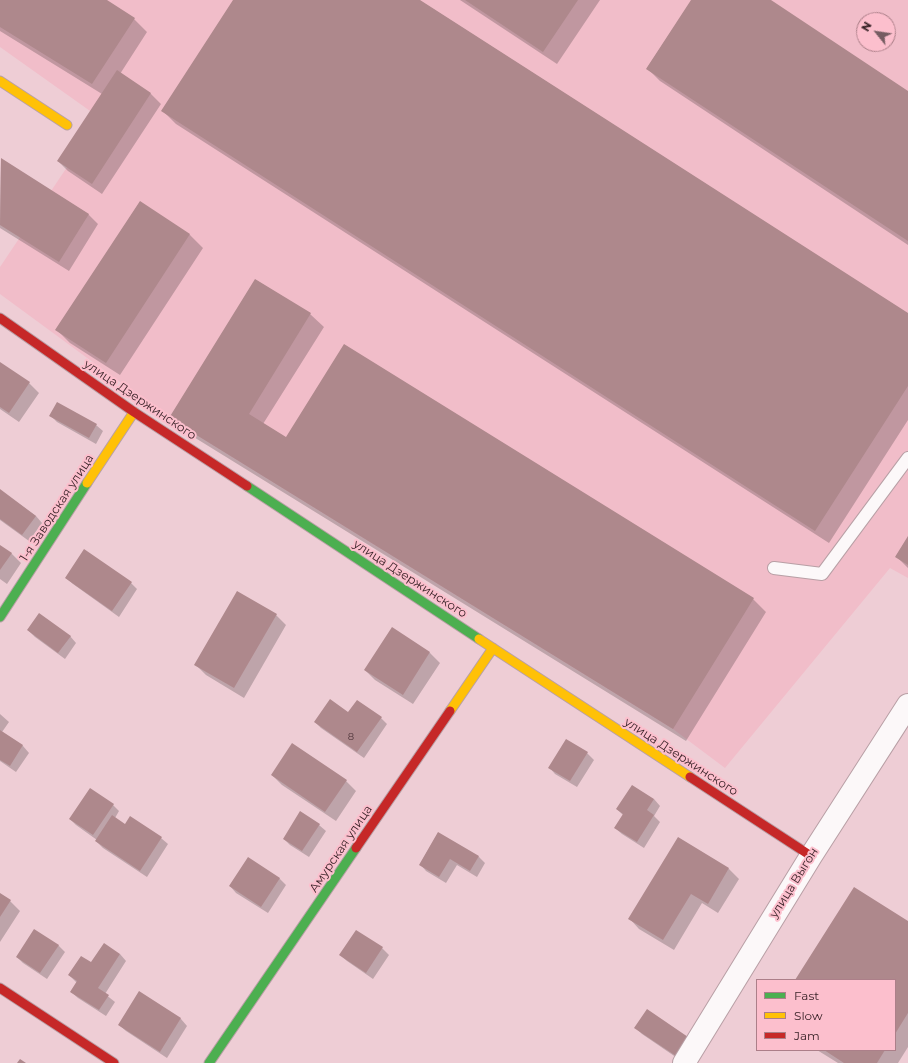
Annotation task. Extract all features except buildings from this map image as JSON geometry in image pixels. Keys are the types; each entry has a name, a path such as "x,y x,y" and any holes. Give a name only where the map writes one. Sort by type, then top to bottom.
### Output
{"street":[{"path":"0,81 67,125"},
{"name":"улица Дзержинского","path":"0,318 134,412 811,856"},
{"name":"1-я Заводская улица","path":"0,617 134,412"},
{"name":"Амурская улица","path":"209,1063 493,648"},
{"name":"улица Выгон","path":"684,1063 811,856 908,705"},
{"path":"0,988 114,1063"}],"lane":[{"path":"774,568 822,574 908,458"}],"shaded area":[{"path":"0,0 908,0 908,578 890,568 725,768 673,729 169,418 0,294 0,267 100,118 0,47"}],"traffic: fast":[{"path":"0,617 87,483"},
{"path":"247,486 479,639"},
{"path":"209,1063 356,848"}],"traffic: slow":[{"path":"0,81 67,125"},
{"path":"87,483 134,412"},
{"path":"479,639 690,777"},
{"path":"450,711 493,648"}],"traffic: jam":[{"path":"0,318 134,412 247,486"},
{"path":"356,848 450,711"},
{"path":"690,777 811,856"},
{"path":"0,988 114,1063"}]}
